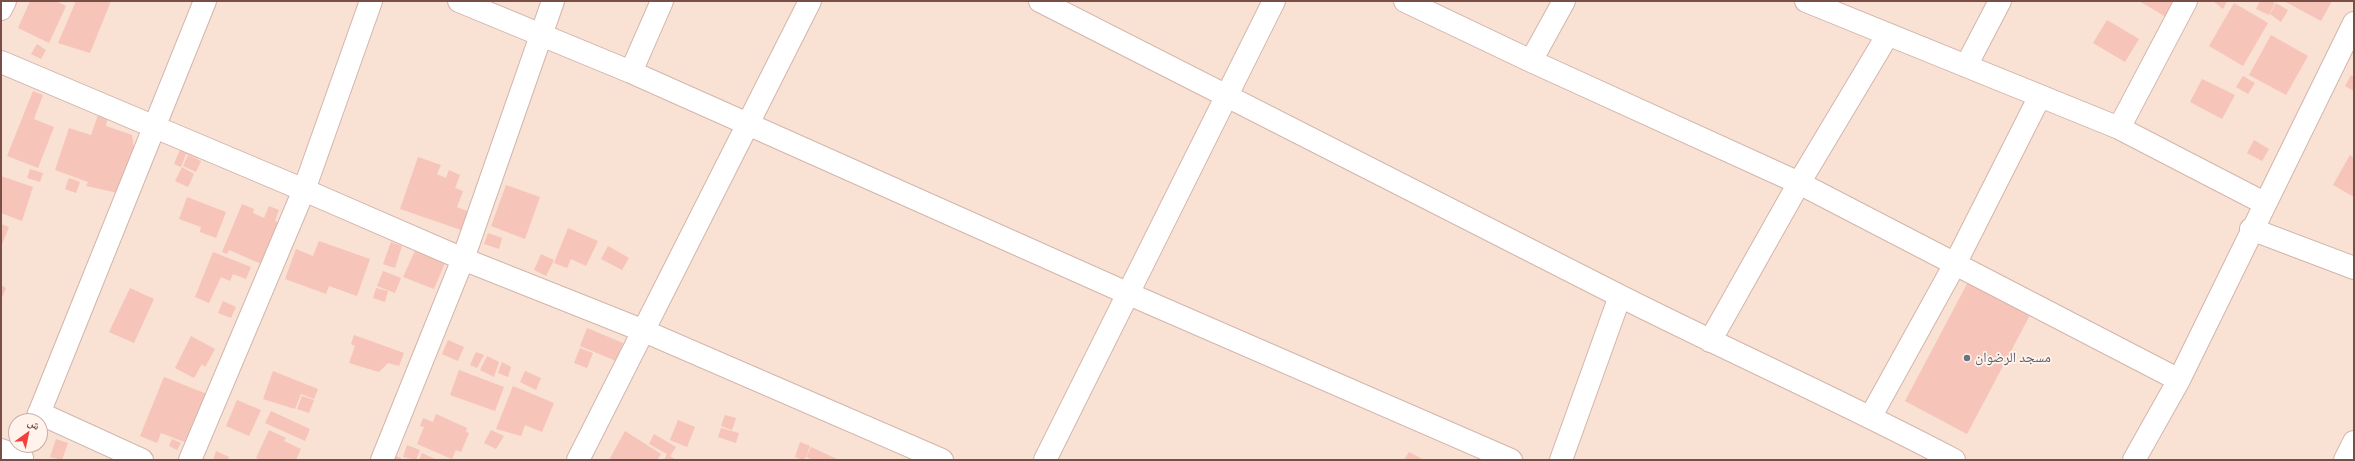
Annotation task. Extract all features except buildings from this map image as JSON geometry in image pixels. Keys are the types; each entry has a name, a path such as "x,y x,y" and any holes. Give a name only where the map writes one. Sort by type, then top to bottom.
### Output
{"street":[{"path":"1,9 5,1"},
{"path":"40,413 205,1"},
{"path":"190,460 304,190 371,1"},
{"path":"459,1 539,36 631,72 1129,294 1511,460"},
{"path":"382,460 463,260 539,36 553,1"},
{"path":"631,72 662,1"},
{"path":"578,460 644,331 746,124 810,1"},
{"path":"1040,1 1225,97 1620,296 1710,341 1871,416 1954,460"},
{"path":"1045,460 1274,1"},
{"path":"1406,1 1531,61 1799,183 2179,380"},
{"path":"1531,61 1564,1"},
{"path":"1966,66 2000,1"},
{"path":"2119,128 2186,1"},
{"path":"1810,2 1887,36 1966,66 2119,128 2264,202"},
{"path":"2134,460 2179,380 2264,202 2354,23"},
{"path":"1710,341 1799,183 1887,36"},
{"path":"1,62 154,128 304,190 463,260 644,331 942,460"},
{"path":"1871,416 1955,264 2040,96"},
{"path":"2251,229 2354,268"},
{"path":"1561,460 1620,296"},
{"path":"48,421 142,460"},
{"path":"2346,460 2354,442"},
{"path":"1,450 23,454"}],"shaded area":[{"path":"1,1 2354,1 2354,460 1,460"}],"place":[{"name":"مسجد الرضوان","path":"1967,358"}]}
